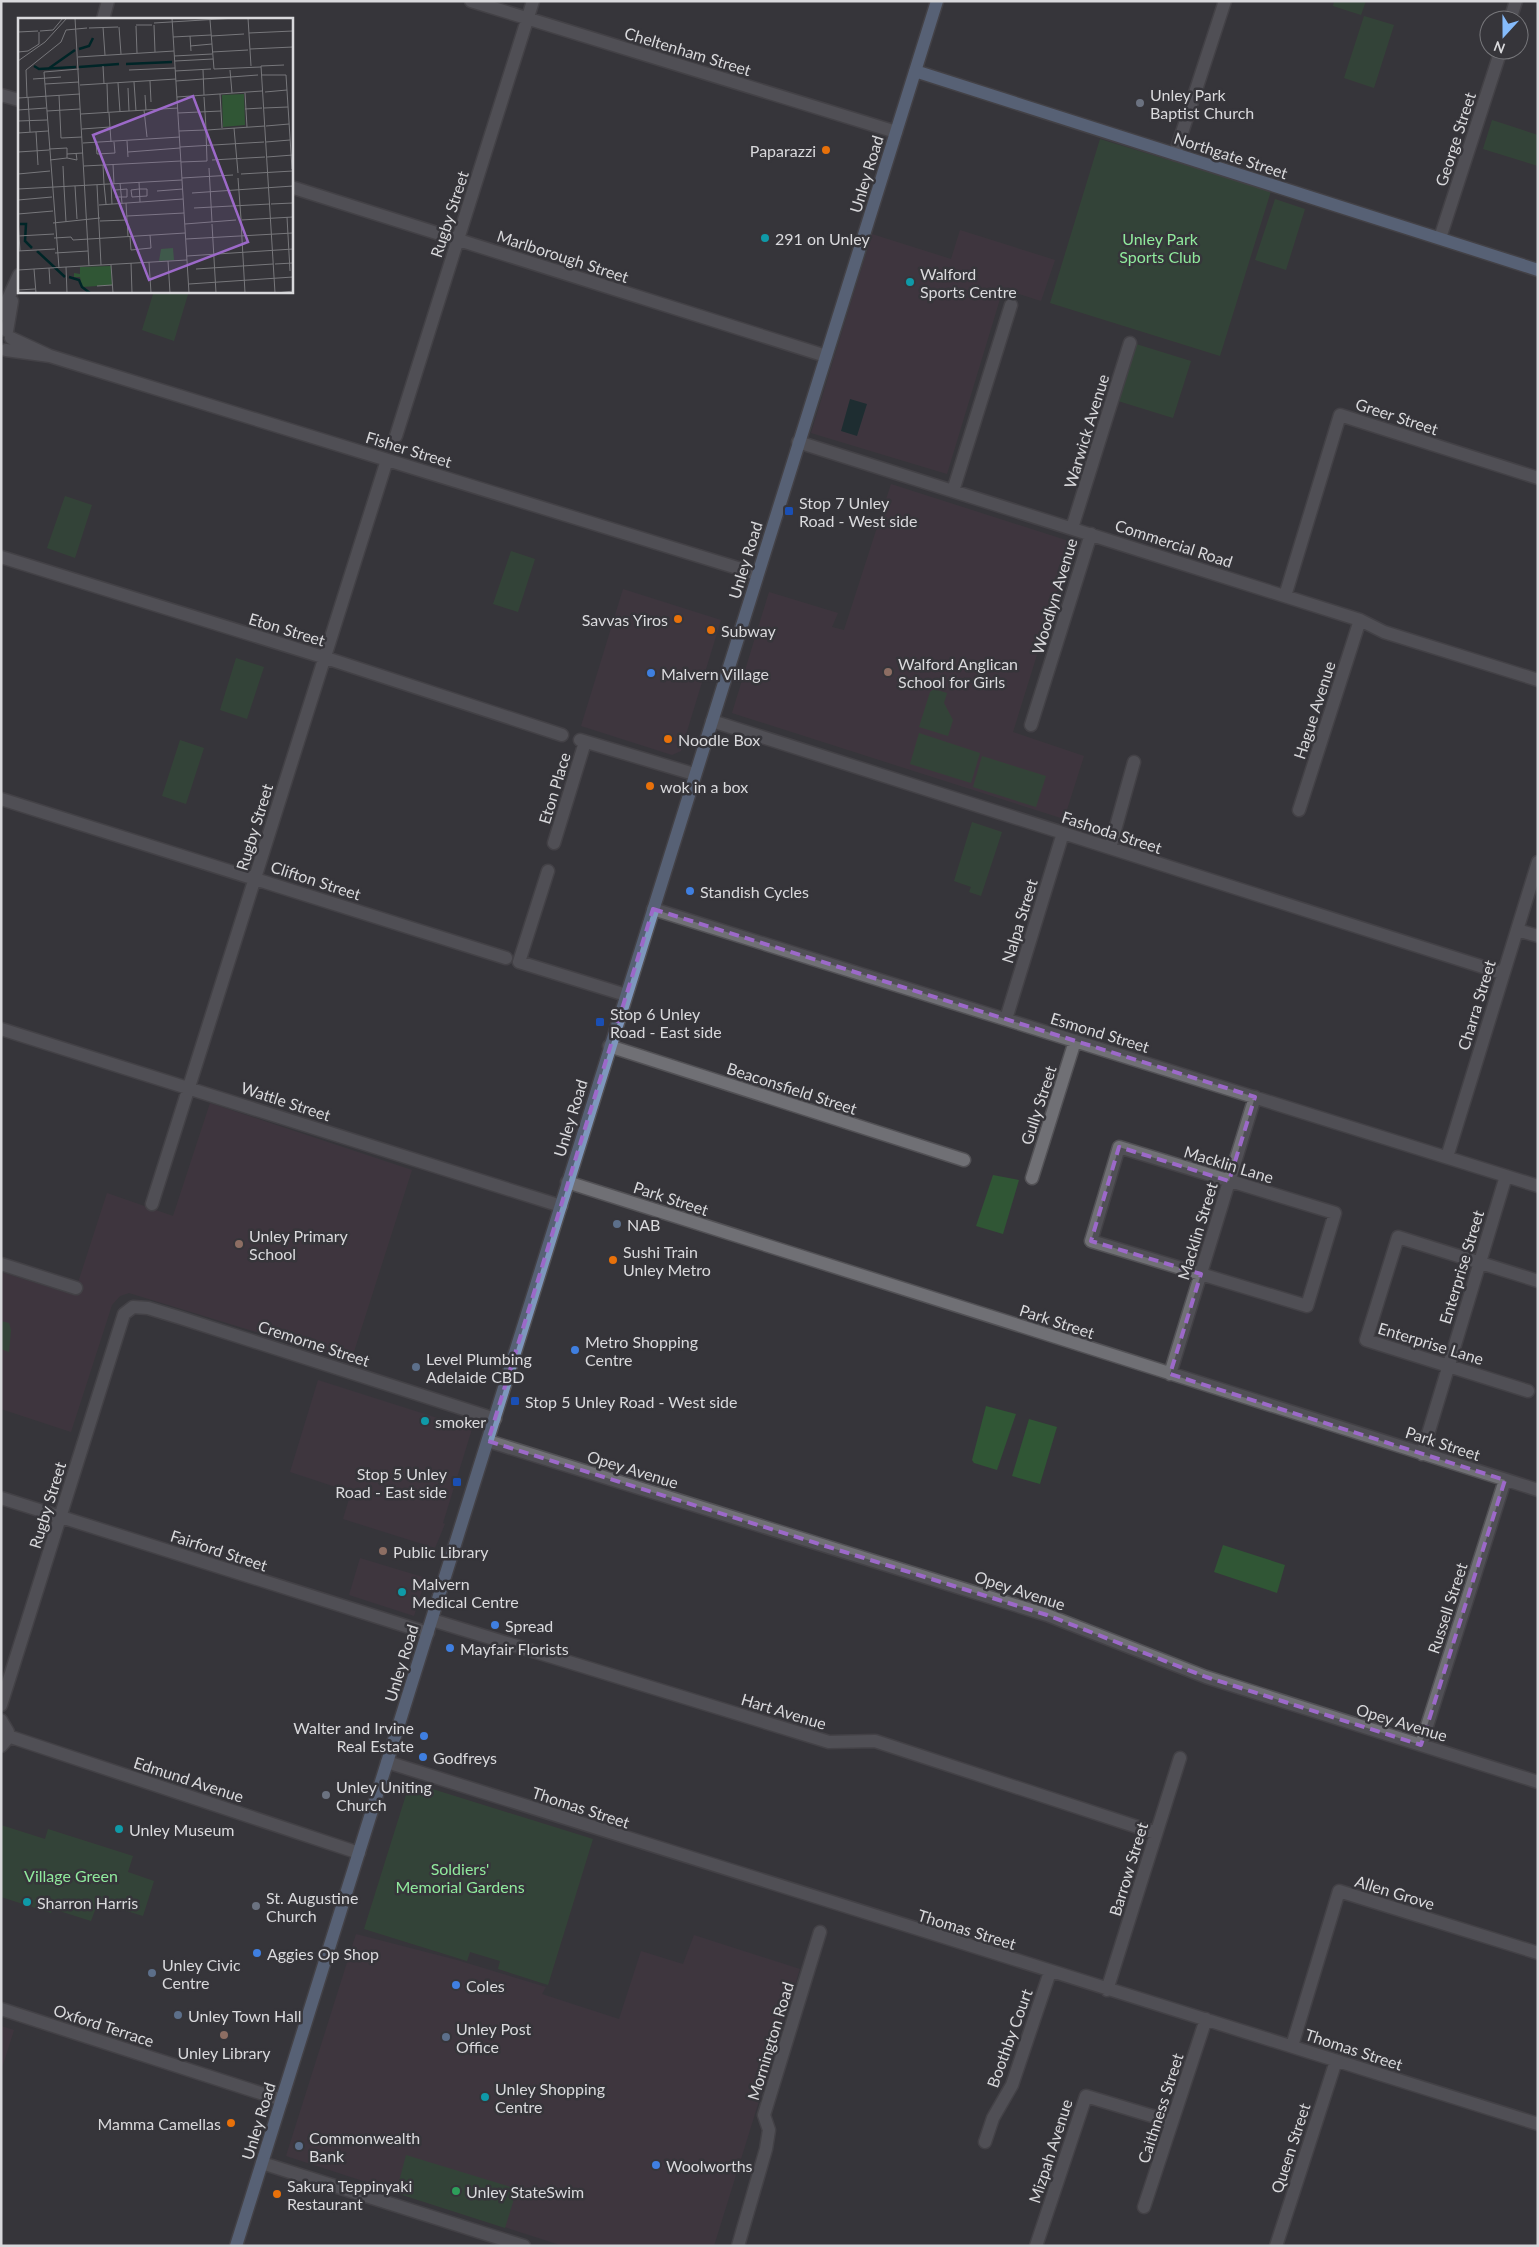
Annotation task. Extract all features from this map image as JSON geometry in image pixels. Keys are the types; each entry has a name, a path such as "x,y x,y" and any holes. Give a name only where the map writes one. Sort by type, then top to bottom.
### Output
{"main road":[{"name":"Unley Road","path":"236,2246 495,1419 609,1046 937,1"},
{"name":"Northgate Street","path":"915,71 1538,270"}],"street":[{"path":"103,18 108,1"},
{"name":"Cheltenham Street","path":"471,1 896,132"},
{"name":"Rugby Street","path":"396,436 533,1"},
{"path":"1175,154 1225,1"},
{"name":"George Street","path":"1440,238 1497,60"},
{"path":"1,95 18,100"},
{"name":"Marlborough Street","path":"292,187 826,356"},
{"path":"1,314 18,278"},
{"path":"5,340 13,291"},
{"path":"953,490 1011,305"},
{"name":"Fisher Street","path":"5,340 50,356 758,574"},
{"name":"Warwick Avenue","path":"1072,528 1130,342"},
{"name":"Greer Street","path":"1285,596 1340,415 1538,478"},
{"name":"Commercial Road","path":"798,442 1360,620 1384,632 1538,680"},
{"name":"Rugby Street","path":"152,1204 256,878 323,657 387,460"},
{"name":"Woodlyn Avenue","path":"1031,725 1090,534"},
{"name":"Eton Street","path":"1,557 323,657 562,735"},
{"name":"Hague Avenue","path":"1299,810 1360,620"},
{"name":"Fashoda Street","path":"712,721 1502,973"},
{"name":"Eton Place","path":"554,843 582,741 694,774"},
{"path":"1110,848 1134,762"},
{"name":"Clifton Street","path":"1,799 506,958"},
{"name":"Nalpa Street","path":"1006,1019 1062,833"},
{"name":"Charra Street","path":"1447,1158 1502,973 1538,862"},
{"path":"548,871 519,962 626,995"},
{"name":"Esmond Street","path":"653,909 1538,1186"},
{"path":"1517,930 1538,936"},
{"name":"Wattle Street","path":"1,1029 561,1206"},
{"name":"Gully Street","path":"1032,1178 1075,1041"},
{"name":"Beaconsfield Street","path":"609,1046 964,1160"},
{"name":"Macklin Street","path":"1170,1374 1255,1097"},
{"name":"Macklin Lane","path":"1119,1147 1335,1213 1307,1306 1201,1274 1091,1241 1119,1147"},
{"name":"Enterprise Street","path":"1422,1454 1506,1176"},
{"name":"Park Street","path":"567,1182 1538,1490"},
{"name":"Enterprise Lane","path":"1528,1391 1366,1340 1398,1237 1538,1281"},
{"path":"1,1264 76,1288"},
{"name":"Cremorne Street","path":"124,1314 133,1307 148,1308 495,1419"},
{"name":"Rugby Street","path":"1,1705 124,1314"},
{"name":"Opey Avenue","path":"488,1441 1047,1615 1206,1677 1538,1782"},
{"name":"Russell Street","path":"1421,1745 1505,1480"},
{"name":"Fairford Street","path":"1,1498 428,1633"},
{"name":"Hart Avenue","path":"432,1620 829,1742 875,1741 1156,1833"},
{"path":"1,1720 7,1726 5,1741"},
{"name":"Edmund Avenue","path":"5,1741 359,1853"},
{"name":"Barrow Street","path":"1107,1990 1180,1758"},
{"name":"Thomas Street","path":"388,1762 1107,1990 1206,2019 1336,2061 1537,2120"},
{"name":"Allen Grove","path":"1292,2046 1339,1891 1538,1953"},
{"name":"Mornington Road","path":"738,2246 766,2149 768,2130 764,2115 820,1932"},
{"name":"Boothby Court","path":"986,2142 993,2118 1012,2085 1050,1972"},
{"name":"Oxford Terrace","path":"1,2009 282,2100"},
{"name":"Caithness Street","path":"1144,2207 1206,2019"},
{"name":"Queen Street","path":"1276,2246 1336,2061"},
{"name":"Mizpah Avenue","path":"1036,2246 1086,2096 1172,2122"},
{"path":"262,2163 524,2246"}],"highlighted area":[{"path":"653,909 1255,1097 1229,1181 1119,1147 1091,1241 1201,1274 1170,1374 1505,1480 1421,1745 1206,1677 1047,1615 488,1441"}],"shaded area":[{"path":"960,230 1055,260 1041,301 1003,289 947,474 811,433 872,234 951,259"},
{"name":"Walford Anglican School for Girls","path":"891,484 1072,542 1013,732 1084,756 1064,819 732,713 769,592 838,613 832,627 844,630"},
{"name":"Malvern Village","path":"623,589 721,620 681,751 672,755 581,726"},
{"name":"Unley Primary School","path":"210,1103 412,1170 351,1361 129,1293 120,1296 112,1305 71,1432 1,1409 1,1272 74,1295 107,1193 173,1216"},
{"path":"318,1380 472,1429 443,1523 445,1524 435,1548 343,1519 351,1492 290,1472"},
{"path":"360,1558 426,1578 414,1616 349,1595"},
{"name":"Unley Shopping Centre","path":"356,1934 457,1960 546,1987 542,1994 619,2019 641,1951 683,1964 694,1935 800,1969 714,2246 563,2246 286,2156"},
{"path":"1,2026 14,2030 1,2071"}],"green space":[{"path":"1334,1 1366,1 1361,15 1333,6"},
{"path":"1364,16 1394,25 1374,88 1344,78"},
{"path":"1492,120 1538,135 1538,166 1483,149"},
{"name":"Unley Park Sports Club","path":"1100,139 1271,191 1220,356 1050,303"},
{"path":"1275,199 1305,209 1286,270 1255,260"},
{"path":"154,292 189,292 174,341 142,330"},
{"path":"1136,344 1191,361 1173,418 1118,401"},
{"path":"65,496 92,505 75,558 47,548"},
{"path":"511,551 535,559 518,612 493,604"},
{"path":"236,658 264,667 247,719 220,710"},
{"path":"934,689 947,693 944,703 953,720 948,736 919,727 930,692"},
{"path":"919,733 980,753 971,783 910,764"},
{"path":"180,740 204,748 186,804 162,796"},
{"path":"982,756 1046,776 1036,807 973,787"},
{"path":"972,822 1002,832 981,896 969,892 971,887 954,881"},
{"path":"993,1175 1019,1180 1003,1234 976,1226"},
{"path":"1,1321 9,1323 11,1330 9,1352 1,1349"},
{"path":"986,1406 1016,1414 997,1470 974,1463 972,1460"},
{"path":"1029,1419 1057,1427 1040,1484 1012,1476"},
{"path":"1223,1545 1285,1565 1277,1593 1214,1572"},
{"name":"Soldiers' Memorial Gardens","path":"410,1782 593,1839 548,1985 498,1969 500,1961 470,1952 467,1961 364,1929"},
{"name":"Village Green","path":"1,1825 45,1839 48,1829 133,1856 128,1872 154,1881 143,1916 98,1902 91,1921 53,1909 51,1913 1,1897"},
{"name":"Unley StateSwim","path":"406,2155 517,2189 505,2228 396,2193"}],"water":[{"path":"850,399 867,404 857,436 841,431"}],"place":[{"name":"Unley Park Baptist Church","path":"1140,103"},
{"name":"Paparazzi","path":"826,150"},
{"name":"291 on Unley","path":"765,238"},
{"name":"Walford Sports Centre","path":"910,282"},
{"name":"Stop 7 Unley Road - West side","path":"789,511"},
{"name":"Savvas Yiros","path":"678,619"},
{"name":"Subway","path":"711,630"},
{"name":"Walford Anglican School for Girls","path":"888,672"},
{"name":"Malvern Village","path":"651,673"},
{"name":"Noodle Box","path":"668,739"},
{"name":"wok in a box","path":"650,786"},
{"name":"Standish Cycles","path":"690,891"},
{"name":"Stop 6 Unley Road - East side","path":"600,1022"},
{"name":"NAB","path":"617,1224"},
{"name":"Unley Primary School","path":"239,1244"},
{"name":"Sushi Train Unley Metro","path":"613,1260"},
{"name":"Metro Shopping Centre","path":"575,1350"},
{"name":"Level Plumbing Adelaide CBD","path":"416,1367"},
{"name":"Stop 5 Unley Road - West side","path":"515,1401"},
{"name":"smoker","path":"425,1421"},
{"name":"Stop 5 Unley Road - East side","path":"457,1482"},
{"name":"Public Library","path":"383,1551"},
{"name":"Malvern Medical Centre","path":"402,1592"},
{"name":"Spread","path":"495,1625"},
{"name":"Mayfair Florists","path":"450,1648"},
{"name":"Walter and Irvine Real Estate","path":"424,1736"},
{"name":"Godfreys","path":"423,1757"},
{"name":"Unley Uniting Church","path":"326,1795"},
{"name":"Unley Museum","path":"119,1829"},
{"name":"Sharron Harris","path":"27,1902"},
{"name":"St. Augustine Church","path":"256,1906"},
{"name":"Aggies Op Shop","path":"257,1953"},
{"name":"Unley Civic Centre","path":"152,1973"},
{"name":"Coles","path":"456,1985"},
{"name":"Unley Town Hall","path":"178,2015"},
{"name":"Unley Library","path":"224,2035"},
{"name":"Unley Post Office","path":"446,2037"},
{"name":"Unley Shopping Centre","path":"485,2097"},
{"name":"Mamma Camellas","path":"231,2123"},
{"name":"Commonwealth Bank","path":"299,2146"},
{"name":"Woolworths","path":"656,2165"},
{"name":"Unley StateSwim","path":"456,2191"},
{"name":"Sakura Teppinyaki Restaurant","path":"277,2194"}]}
